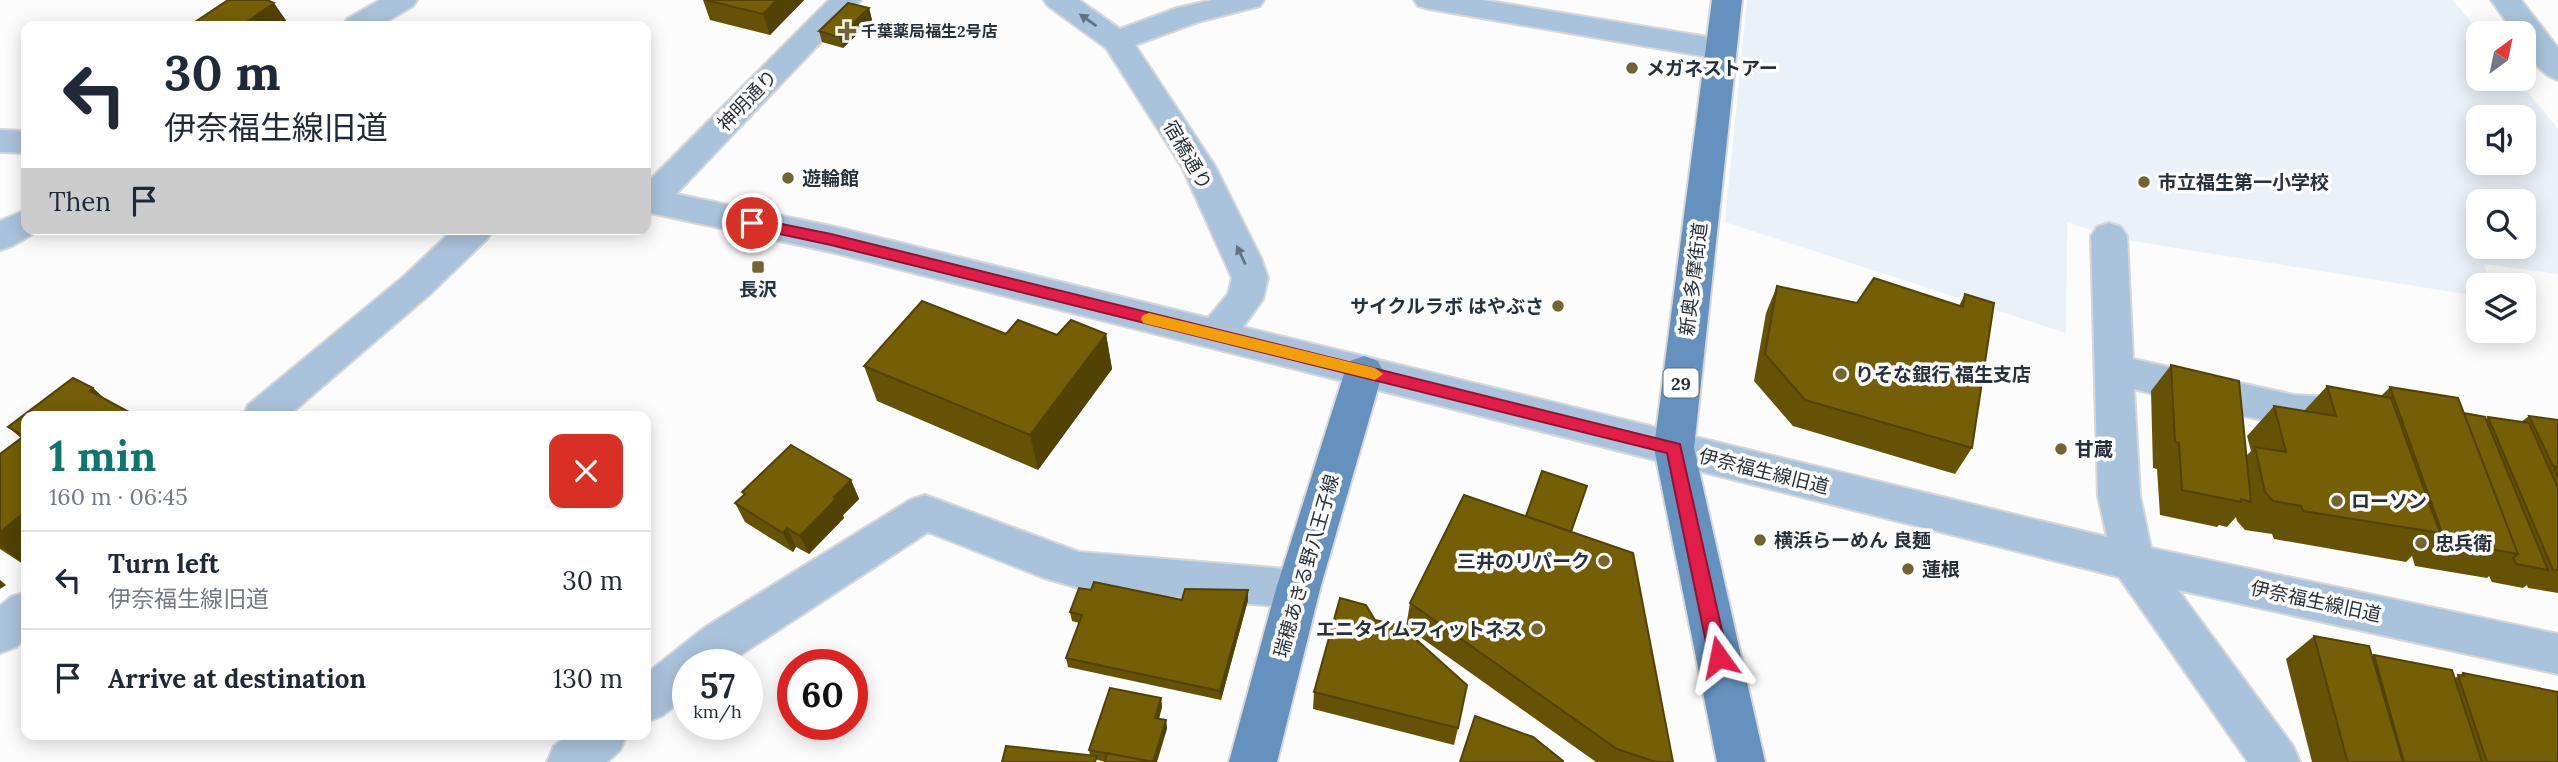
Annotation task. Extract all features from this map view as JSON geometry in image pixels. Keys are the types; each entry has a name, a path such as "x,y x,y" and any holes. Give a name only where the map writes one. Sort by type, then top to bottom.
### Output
{"main road":[{"name":"新奥多摩街道","path":"1727,0 1674,448 1741,762"},
{"name":"瑞穂あきる野八王子線","path":"1253,762 1298,589 1364,371"}],"street":[{"path":"366,21 402,0"},
{"name":"神明通り","path":"651,197 845,0"},
{"name":"宿橋通り","path":"1059,0 1117,41 1198,166 1250,278 1245,299 1216,334"},
{"path":"1117,41 1188,15 1249,0"},
{"path":"1429,0 1720,49"},
{"path":"2506,0 2558,69"},
{"path":"0,141 21,142"},
{"name":"伊奈福生線旧道","path":"651,202 831,240 2133,562 2558,654"},
{"path":"0,237 21,225"},
{"path":"268,411 416,286 470,235"},
{"path":"2109,236 2119,496 2133,562 2276,762"},
{"path":"2114,370 2294,410 2363,416"},
{"path":"711,649 925,512 1059,565 1079,570 1298,589"},
{"path":"0,633 21,615"},
{"path":"651,697 672,680"},
{"path":"570,762 598,740"}],"shaded area":[{"name":"市立福生第一小学校","path":"1747,0 2453,0 2470,21 2466,21 2466,91 2527,91 2558,129 2558,274 2484,264 2487,273 2466,273 2466,294 2132,241 2067,222 2066,333 1725,222"}],"building":[{"path":"228,0 267,0 274,3 248,21 196,21"},
{"path":"705,0 777,0 763,14"},
{"path":"848,3 869,8 839,37 819,31"},
{"path":"1874,278 1963,307 1965,294 1994,303 1972,448 1805,400 1765,354 1777,286 1857,303"},
{"path":"922,301 1006,334 1018,320 1057,335 1071,320 1106,334 1030,435 864,366"},
{"path":"2171,365 2239,381 2251,502 2182,490 2179,443 2175,442"},
{"path":"73,378 93,388 90,391 127,411 29,411"},
{"path":"2327,386 2391,398 2440,533 2303,511 2301,506 2273,501 2265,492 2255,447 2286,452 2274,406 2336,416"},
{"path":"2390,387 2458,398 2518,554 2445,541"},
{"path":"2464,413 2485,417 2548,570 2516,564 2513,558 2518,554"},
{"path":"2529,416 2558,420 2558,467 2553,466"},
{"path":"21,417 21,434 8,427"},
{"path":"2488,417 2529,423 2558,488 2558,570 2553,570"},
{"path":"21,438 21,515 0,532 0,454"},
{"path":"791,445 851,480 800,536 787,528 783,533 735,503 745,494 742,492"},
{"path":"1542,471 1587,486 1571,532 1526,516"},
{"path":"1464,495 1633,553 1673,762 1656,762 1617,749 1410,603"},
{"path":"1094,582 1182,600 1185,589 1248,590 1220,691 1066,658 1082,615 1070,612 1079,588 1091,590"},
{"path":"1340,598 1366,605 1375,620 1401,626 1467,685 1458,728 1314,692"},
{"path":"2314,636 2369,646 2403,762 2348,762"},
{"path":"2374,655 2452,670 2482,762 2404,762"},
{"path":"2463,673 2558,692 2558,762 2487,762 2458,675 2464,676"},
{"path":"1110,688 1161,698 1155,718 1166,720 1153,762 1089,750"},
{"path":"1475,716 1533,737 1563,762 1460,762"},
{"path":"1006,746 1097,756 1095,762 1002,762"},
{"path":"1107,753 1154,762 1105,762"}],"slow traffic":[{"path":"1149,319 1375,374"}],"place":[{"name":"千葉薬局福生2号店","path":"847,31"},
{"name":"メガネストアー","path":"1632,68"},
{"name":"遊輪館","path":"788,178"},
{"name":"市立福生第一小学校","path":"2144,182"},
{"name":"長沢","path":"758,267"},
{"name":"サイクルラボ はやぶさ","path":"1558,306"},
{"name":"りそな銀行 福生支店","path":"1841,374"},
{"name":"甘蔵","path":"2061,449"},
{"name":"ローソン","path":"2337,501"},
{"name":"横浜らーめん 良麺","path":"1760,540"},
{"name":"忠兵衛","path":"2421,543"},
{"name":"三井のリパーク","path":"1604,561"},
{"name":"蓮根","path":"1908,569"},
{"name":"エニタイムフィットネス","path":"1537,629"}],"route":[{"path":"752,223 831,240 1674,448 1719,657"}]}
